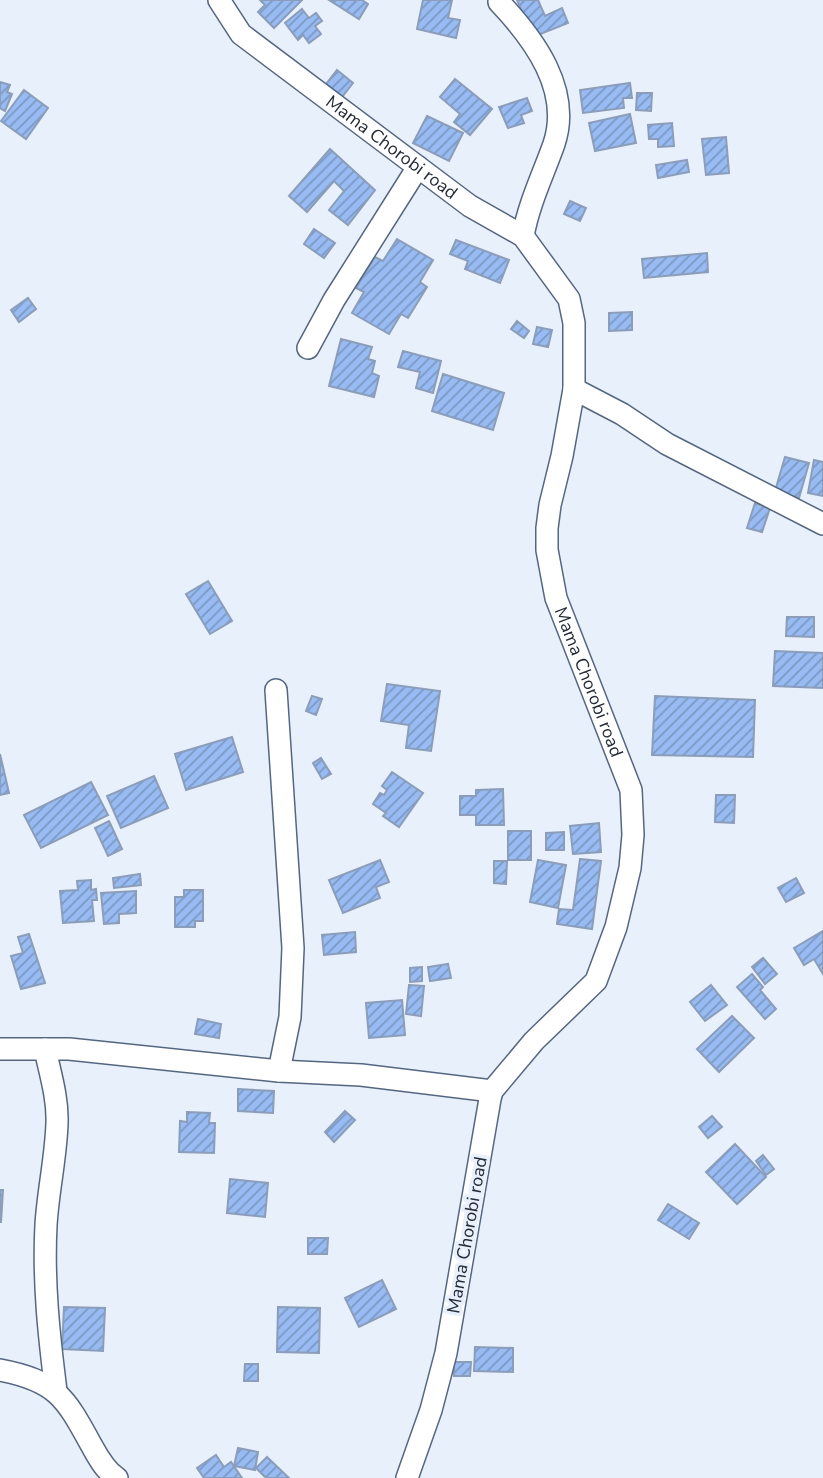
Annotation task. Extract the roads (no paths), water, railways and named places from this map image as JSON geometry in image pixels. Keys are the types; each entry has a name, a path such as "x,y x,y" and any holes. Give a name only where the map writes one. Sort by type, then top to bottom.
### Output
{"street":[{"name":"Mama Chorobi road","path":"219,0 241,34 470,205 523,236 569,299 574,323 574,389 550,505 547,550 556,598 631,790 633,835 629,868 618,917 597,981 534,1041 492,1091 446,1353 407,1478"},
{"path":"499,2 531,38 561,110 554,145 527,211 523,236"},
{"path":"307,348 418,167"},
{"path":"574,389 622,414 667,444 823,524"},
{"path":"276,690 293,948 290,1017 279,1071"},
{"path":"0,1049 69,1049 279,1071 361,1075 492,1091"},
{"path":"45,1049 55,1095 57,1122 47,1212 45,1268 48,1326 56,1391"},
{"path":"0,1370 36,1379 56,1391 66,1402 100,1460 111,1475 117,1478"}]}
